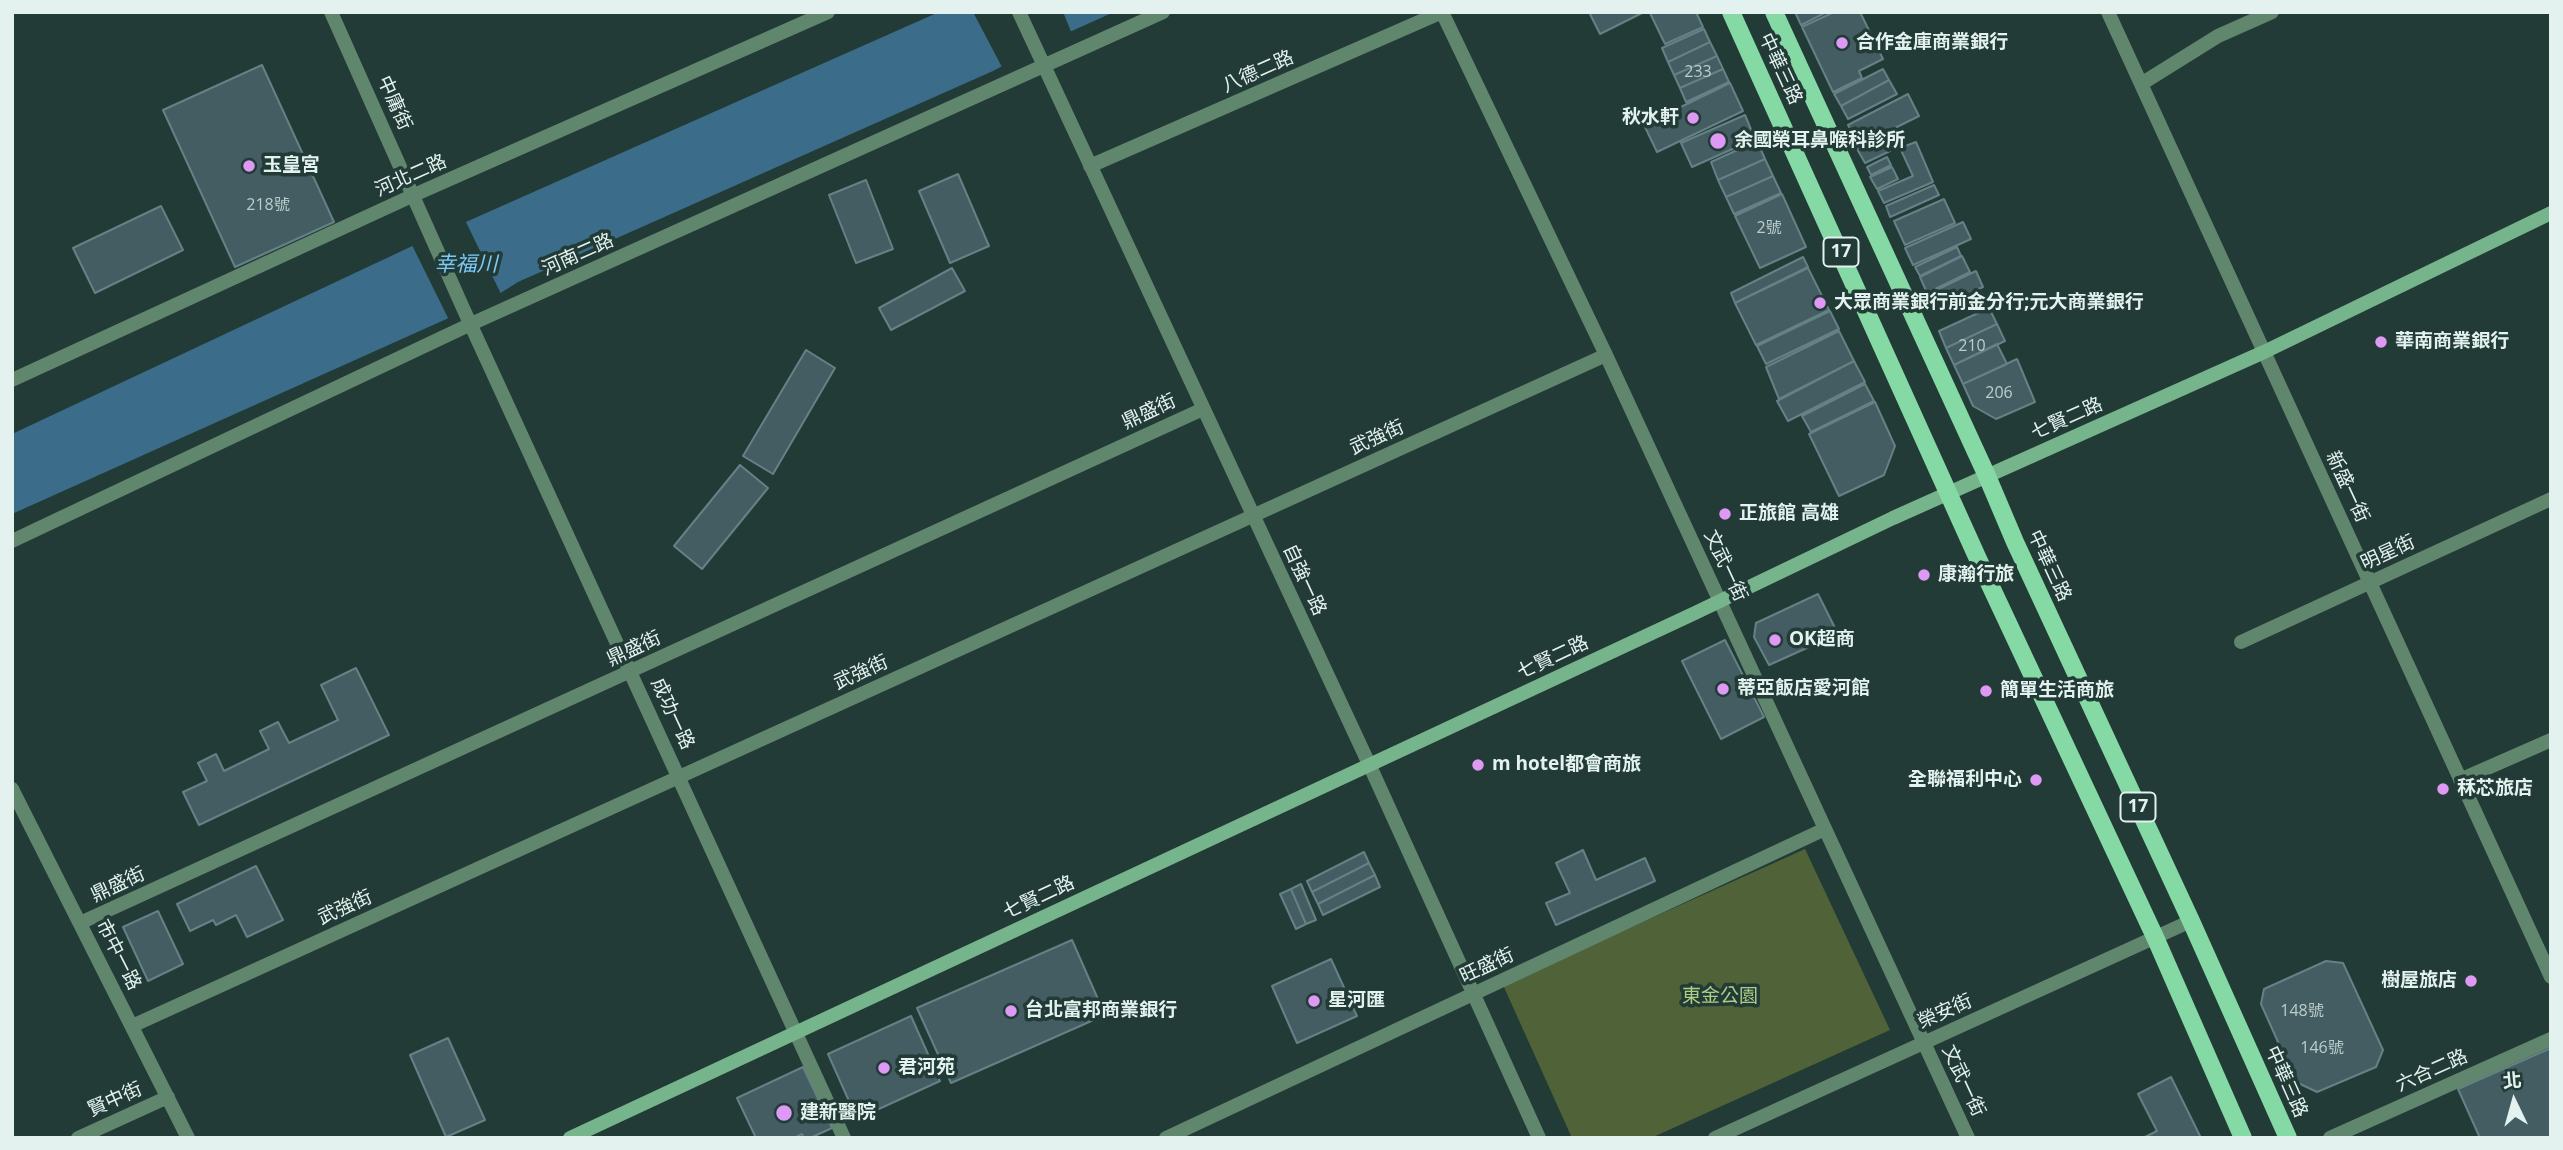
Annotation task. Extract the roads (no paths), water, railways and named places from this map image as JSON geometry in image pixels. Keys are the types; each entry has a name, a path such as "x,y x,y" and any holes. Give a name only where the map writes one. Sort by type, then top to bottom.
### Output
{"main road":[{"name":"中華三路","path":"1731,12 1949,494 2155,937 2243,1138"},
{"name":"中華三路","path":"1774,12 2191,921 2287,1138"}],"street":[{"name":"中庸街","path":"331,12 463,307"},
{"name":"河北二路","path":"12,380 414,195 828,12"},
{"name":"自強一路","path":"1020,12 1369,764 1539,1138"},
{"name":"河南二路","path":"12,541 471,324 1163,12"},
{"name":"八德二路","path":"1090,166 1442,12"},
{"name":"文武一街","path":"1442,12 1606,355 1968,1138"},
{"name":"新盛一街","path":"2108,12 2551,977"},
{"path":"2141,84 2218,36 2272,12"},
{"name":"七賢二路","path":"570,1138 797,1034 1893,518 2264,352 2551,213"},
{"name":"成功一路","path":"463,307 844,1138"},
{"name":"武強街","path":"132,1026 1606,355"},
{"name":"鼎盛街","path":"80,923 1203,409"},
{"name":"明星街","path":"2241,642 2551,499"},
{"path":"2460,780 2551,740"},
{"name":"市中一路","path":"12,789 188,1138"},
{"name":"旺盛街","path":"1166,1138 1825,828"},
{"name":"榮安街","path":"1715,1138 2191,921"},
{"name":"六合二路","path":"2330,1138 2551,1040"},
{"name":"賢中街","path":"78,1138 168,1097"}],"water":[{"name":"幸福川","path":"939,12 1114,12 993,71 518,282 491,299 12,514 12,434 423,241"}],"place":[{"name":"合作金庫商業銀行","path":"1842,43"},
{"name":"秋水軒","path":"1693,118"},
{"name":"余國榮耳鼻喉科診所","path":"1718,141"},
{"name":"玉皇宮","path":"249,166"},
{"name":"大眾商業銀行前金分行;元大商業銀行","path":"1820,303"},
{"name":"華南商業銀行","path":"2381,342"},
{"name":"正旅館 高雄","path":"1725,514"},
{"name":"康瀚行旅","path":"1924,575"},
{"name":"OK超商","path":"1775,640"},
{"name":"蒂亞飯店愛河館","path":"1723,689"},
{"name":"簡單生活商旅","path":"1986,691"},
{"name":"m hotel都會商旅","path":"1478,765"},
{"name":"全聯福利中心","path":"2036,780"},
{"name":"秝芯旅店","path":"2443,789"},
{"name":"樹屋旅店","path":"2471,981"},
{"name":"星河匯","path":"1314,1001"},
{"name":"台北富邦商業銀行","path":"1011,1011"},
{"name":"君河苑","path":"884,1068"},
{"name":"建新醫院","path":"784,1113"}],"park label":[{"name":"東金公園","path":"1720,997"}]}
